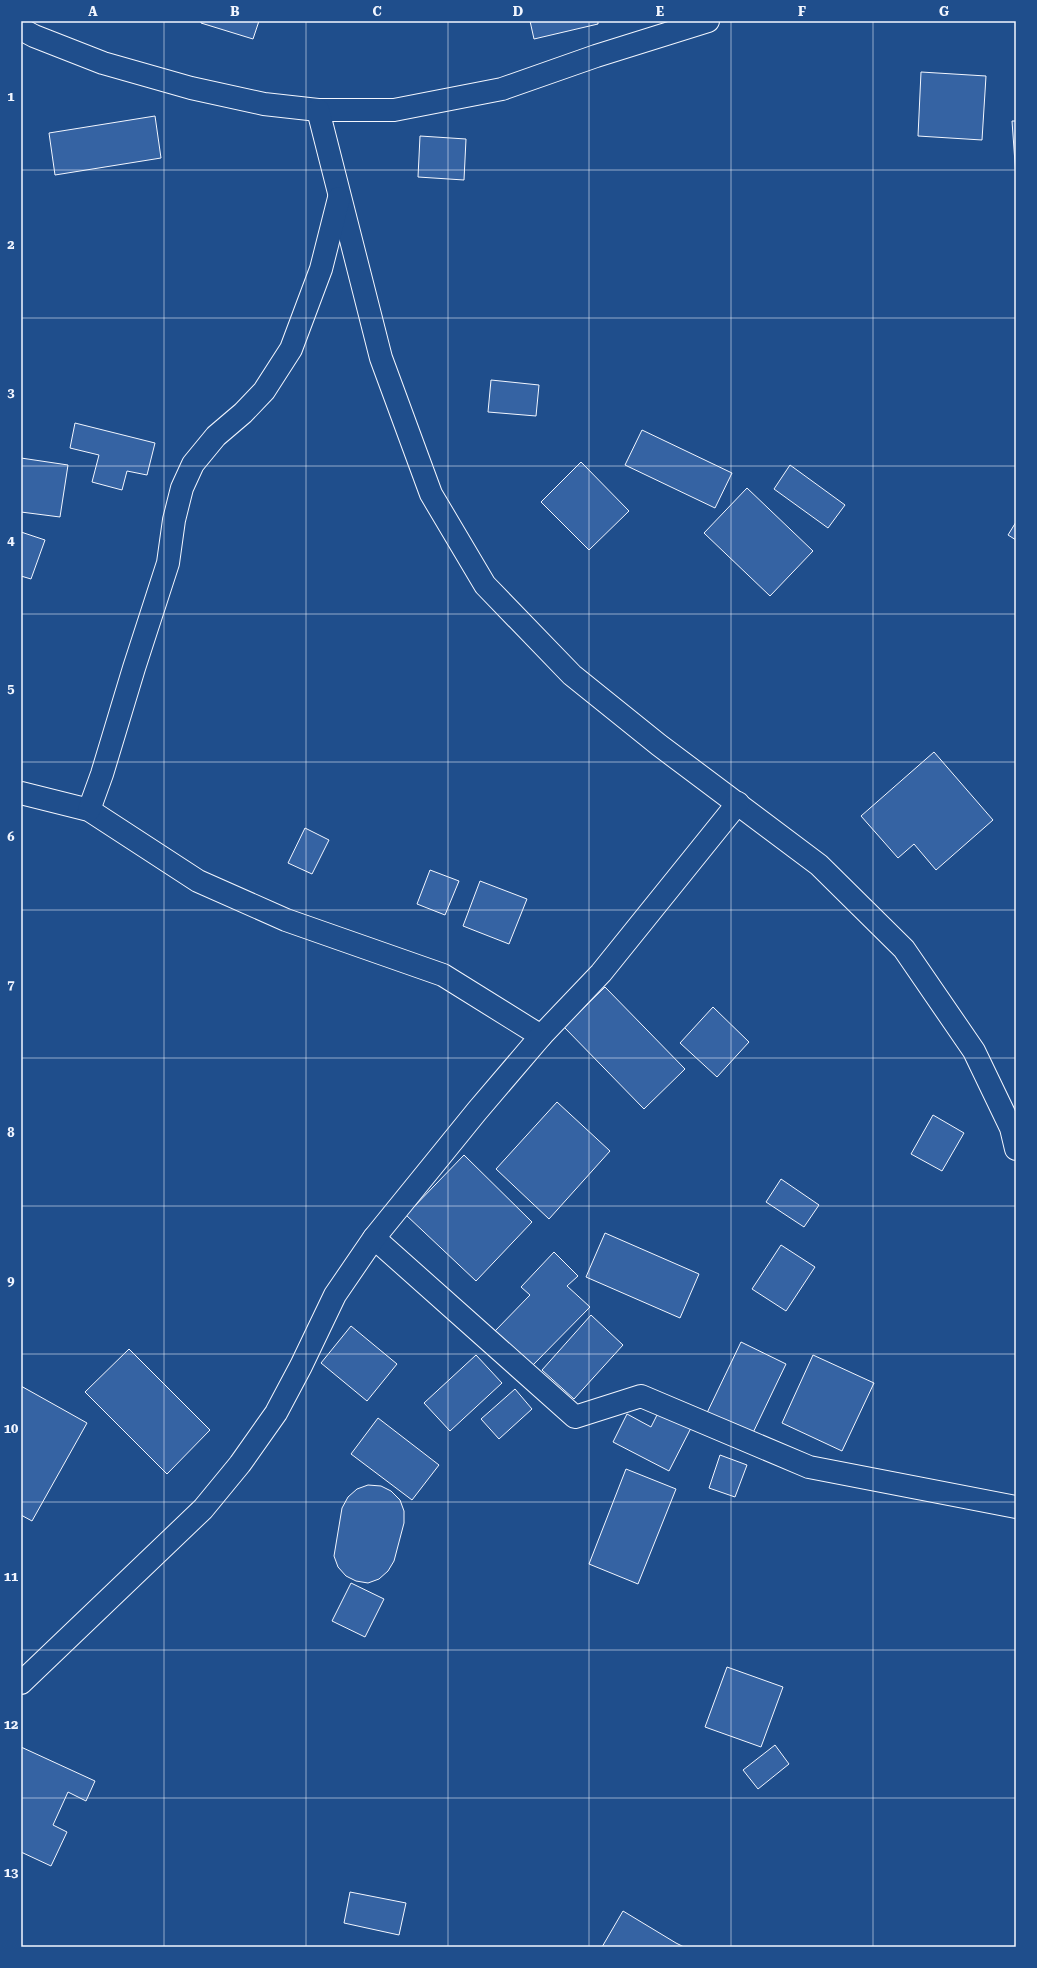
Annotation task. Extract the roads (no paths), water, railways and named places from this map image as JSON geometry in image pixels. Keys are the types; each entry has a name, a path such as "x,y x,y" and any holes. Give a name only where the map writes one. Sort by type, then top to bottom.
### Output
{"street":[{"path":"21,29 103,63 191,88 264,104 318,110 394,110 502,89 596,56 708,21"},
{"path":"318,110 381,358 428,486 485,585 572,675 659,745 819,865 904,949 974,1051 1011,1128 1016,1149"},
{"path":"88,810 102,774 168,563 174,520 182,488 194,464 216,436 243,413 264,391 291,348 321,269 339,197"},
{"path":"21,793 88,810 198,882 286,920 443,975 541,1036"},
{"path":"21,1683 204,1509 240,1464 276,1413 301,1366 335,1295 374,1238 472,1117 541,1036 601,973 738,803"},
{"path":"374,1238 575,1417 641,1396 809,1467 1016,1507"}]}
